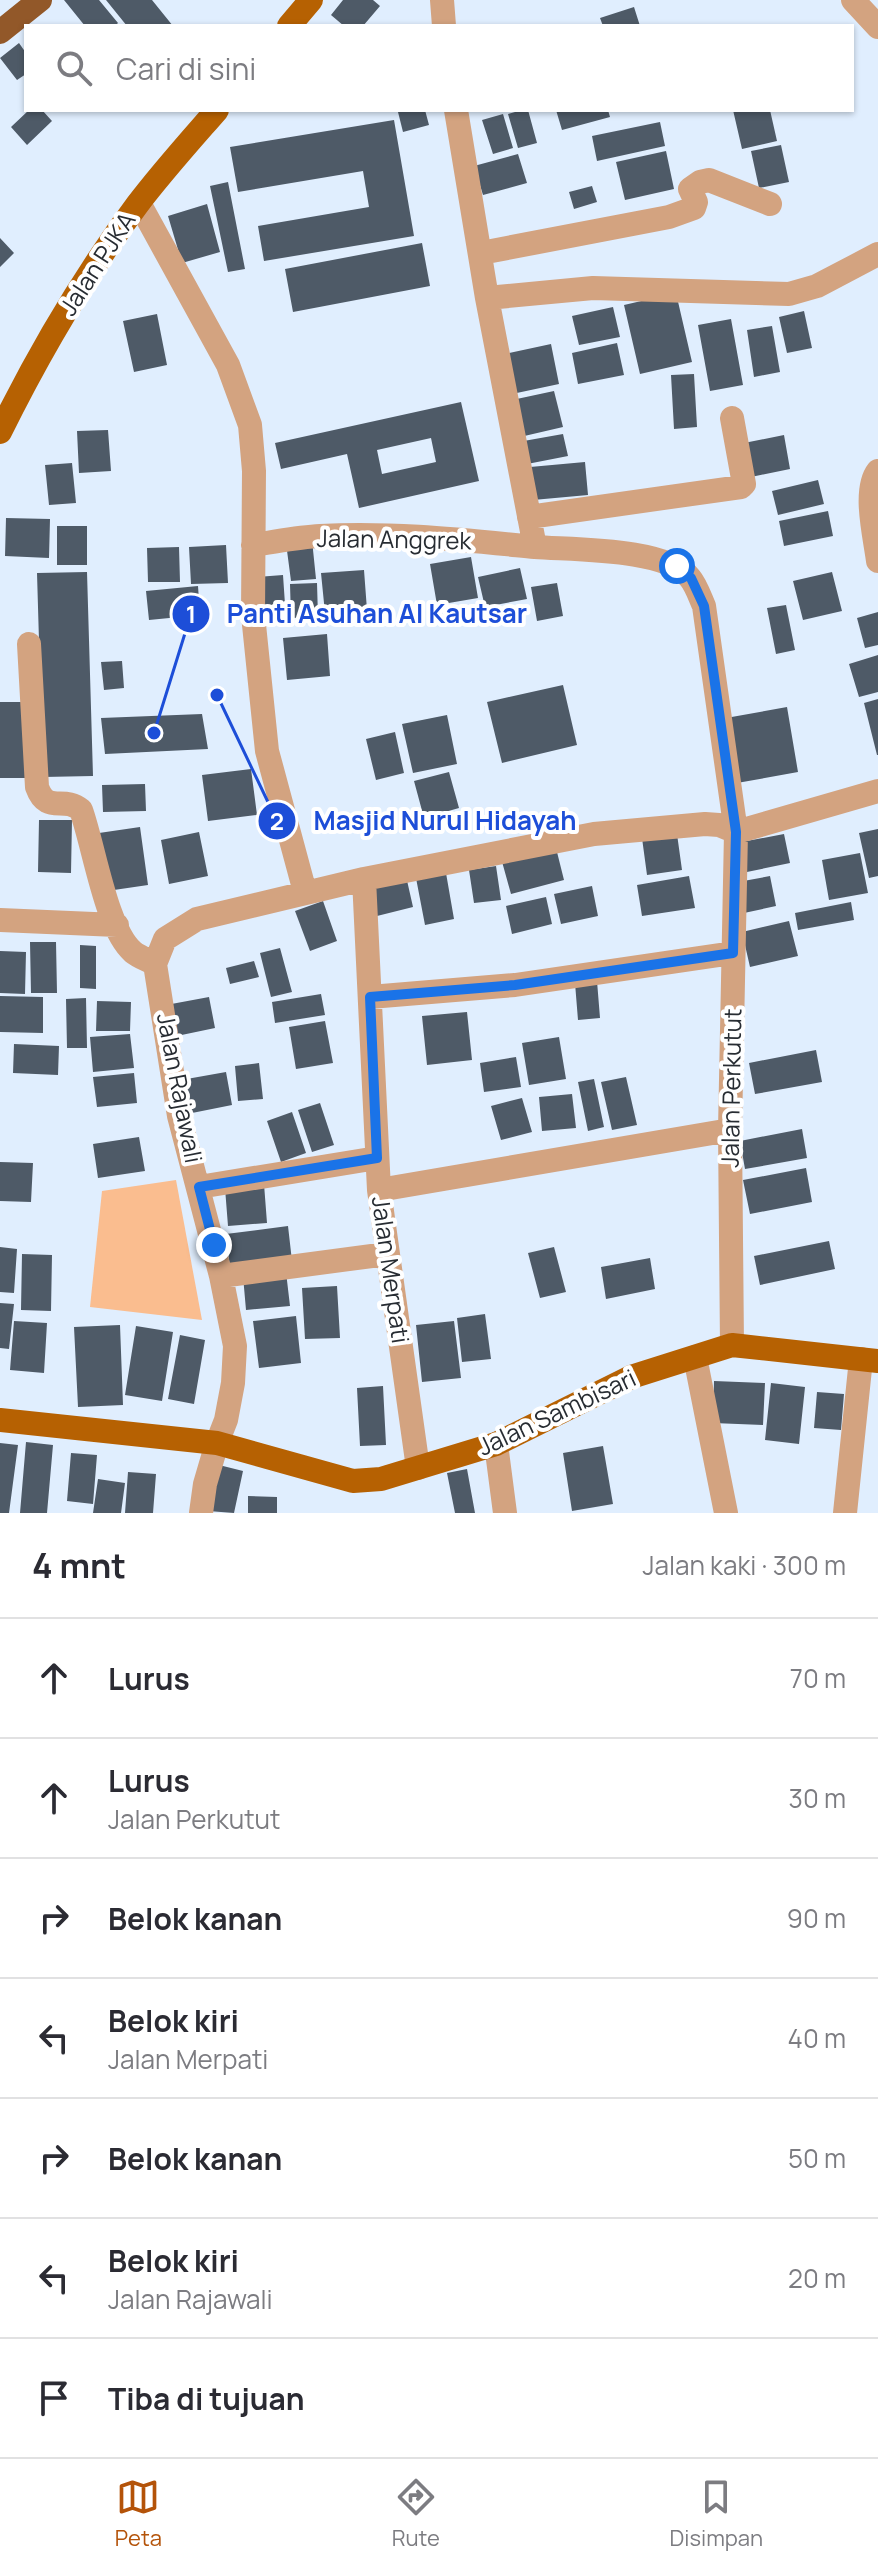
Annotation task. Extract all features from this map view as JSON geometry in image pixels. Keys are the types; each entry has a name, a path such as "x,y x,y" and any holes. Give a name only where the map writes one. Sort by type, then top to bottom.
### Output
{"highway":[{"path":"0,32 40,0"}],"main road":[{"path":"291,24 311,0"},
{"name":"Jalan PJKA","path":"0,432 61,320 98,260 139,203 215,112"},
{"name":"Jalan Sambisari","path":"0,1420 217,1443 353,1481 381,1479 496,1444 631,1377 732,1345 870,1360"}],"street":[{"path":"442,0 444,24"},
{"path":"853,0 878,27"},
{"path":"456,112 487,298 535,547"},
{"path":"481,253 669,217 694,208 696,202 690,189 709,180 770,204"},
{"path":"139,203 228,365 250,425 254,471 253,615 267,751 305,892"},
{"path":"487,298 593,288 789,294 817,286 878,254"},
{"path":"529,517 740,488 744,484 732,418"},
{"path":"878,471 869,491 878,561"},
{"name":"Jalan Anggrek","path":"253,545 317,536 433,537 652,557 677,566 691,578 704,606 736,832"},
{"path":"29,644 37,787 44,801 69,803 81,810 107,901 123,941 134,954 155,964 165,939 197,919 305,892 594,834 705,824 719,825 736,832 878,791"},
{"name":"Jalan Perkutut","path":"732,1345 730,1130 736,832"},
{"name":"Jalan Merpati","path":"364,879 379,1190 418,1468"},
{"path":"0,920 117,925"},
{"path":"370,997 515,985 733,953"},
{"name":"Jalan Rajawali","path":"155,964 179,1116 221,1276 235,1346 226,1420 205,1484 201,1513"},
{"path":"379,1190 730,1130"},
{"path":"199,1187 377,1158"},
{"path":"221,1276 387,1254"},
{"path":"695,1357 726,1513"},
{"path":"845,1513 870,1360"},
{"path":"496,1444 505,1513"}],"shaded area":[{"path":"176,1180 202,1320 90,1307 102,1191"}],"building":[{"path":"64,0 99,0 118,23 117,24 83,24"},
{"path":"106,0 152,0 171,24 125,24"},
{"path":"343,0 373,0 380,6 365,24 342,24 331,15"},
{"path":"634,7 639,24 602,24 600,18"},
{"path":"19,43 24,50 24,75 17,80 0,58"},
{"path":"27,112 44,112 52,121 27,145 11,127"},
{"path":"398,112 426,112 429,125 403,132"},
{"path":"529,112 537,143 518,148 508,114"},
{"path":"557,112 609,112 610,117 562,130"},
{"path":"733,112 770,112 777,141 742,149"},
{"path":"503,114 513,148 493,154 482,120"},
{"path":"394,120 414,236 264,261 258,226 369,207 363,171 238,192 230,147"},
{"path":"660,122 665,146 597,161 592,136"},
{"path":"781,145 789,182 759,188 751,151"},
{"path":"666,151 674,189 625,200 616,162"},
{"path":"518,154 527,183 483,195 474,166"},
{"path":"228,182 245,269 228,272 210,186"},
{"path":"592,186 597,202 574,209 569,192"},
{"path":"207,204 220,252 182,263 168,216"},
{"path":"0,238 14,253 0,267"},
{"path":"422,243 430,286 293,312 285,269"},
{"path":"676,293 692,362 640,374 624,305"},
{"path":"613,307 620,337 579,345 572,316"},
{"path":"804,311 812,348 787,353 779,317"},
{"path":"157,314 167,365 134,372 123,321"},
{"path":"731,319 743,385 710,391 698,325"},
{"path":"772,326 780,372 754,377 747,330"},
{"path":"617,343 624,375 578,384 572,353"},
{"path":"551,344 559,384 512,394 504,354"},
{"path":"694,374 697,427 674,429 671,375"},
{"path":"554,391 563,427 520,437 512,400"},
{"path":"461,402 479,481 359,508 347,454 281,469 275,443","holes":["431,438 436,462 382,474 377,450"]},
{"path":"108,430 111,471 79,473 77,431"},
{"path":"563,434 568,456 522,465 518,442"},
{"path":"784,435 790,469 751,477 744,443"},
{"path":"585,462 588,495 533,500 530,467"},
{"path":"72,463 76,503 49,505 45,465"},
{"path":"818,480 824,504 778,515 772,491"},
{"path":"828,511 833,536 784,546 779,521"},
{"path":"6,518 50,519 49,558 5,556"},
{"path":"57,526 87,526 87,565 57,565"},
{"path":"312,540 316,579 291,581 286,543"},
{"path":"226,545 228,583 191,584 189,547"},
{"path":"179,547 180,582 148,582 147,548"},
{"path":"471,557 478,598 437,605 430,564"},
{"path":"520,568 527,599 485,607 478,577"},
{"path":"364,570 367,610 325,613 321,573"},
{"path":"87,572 93,776 43,777 37,573"},
{"path":"832,572 842,611 803,620 793,581"},
{"path":"283,575 286,619 260,620 257,577"},
{"path":"317,583 318,617 291,618 290,584"},
{"path":"557,583 563,616 537,621 531,587"},
{"path":"198,586 200,615 149,620 146,591"},
{"path":"786,605 795,650 776,654 767,608"},
{"path":"878,612 878,645 865,648 857,618"},
{"path":"327,634 330,676 287,680 283,638"},
{"path":"878,655 878,692 859,697 849,664"},
{"path":"122,661 124,688 104,690 101,662"},
{"path":"563,685 577,745 502,763 487,702"},
{"path":"878,699 878,755 877,755 864,703"},
{"path":"0,702 27,702 28,778 0,778"},
{"path":"787,707 798,772 737,783 726,718"},
{"path":"202,714 208,749 105,754 101,718"},
{"path":"447,715 457,764 413,773 402,724"},
{"path":"395,732 404,773 376,780 366,739"},
{"path":"251,769 257,815 208,821 202,775"},
{"path":"449,772 459,808 424,818 414,781"},
{"path":"145,784 146,811 103,812 102,785"},
{"path":"39,820 72,820 71,873 38,872"},
{"path":"140,827 148,885 107,891 99,833"},
{"path":"878,829 878,876 869,878 859,833"},
{"path":"199,832 208,876 169,884 161,840"},
{"path":"677,834 682,870 647,875 642,838"},
{"path":"784,834 790,863 742,873 736,843"},
{"path":"555,844 564,880 511,894 501,858"},
{"path":"860,853 868,893 829,900 822,860"},
{"path":"496,866 501,900 474,903 469,870"},
{"path":"446,873 454,919 425,925 416,878"},
{"path":"406,876 413,907 373,917 365,886"},
{"path":"689,876 695,908 642,916 637,885"},
{"path":"770,876 776,906 744,913 738,882"},
{"path":"592,886 598,916 561,924 554,894"},
{"path":"546,897 552,924 512,934 506,906"},
{"path":"323,901 337,941 310,951 295,911"},
{"path":"851,902 854,920 798,930 795,913"},
{"path":"789,921 798,956 750,967 742,932"},
{"path":"30,942 56,942 57,993 31,993"},
{"path":"80,945 96,946 96,989 80,988"},
{"path":"280,948 292,992 271,997 260,953"},
{"path":"0,951 26,952 25,994 0,993"},
{"path":"254,961 259,977 230,984 226,968"},
{"path":"597,981 600,1018 578,1020 575,983"},
{"path":"321,994 325,1015 275,1023 272,1002"},
{"path":"0,996 43,997 43,1033 0,1032"},
{"path":"209,997 215,1028 172,1037 166,1005"},
{"path":"86,998 87,1048 67,1048 66,999"},
{"path":"97,1001 131,1002 130,1031 96,1031"},
{"path":"467,1012 472,1060 427,1065 422,1016"},
{"path":"325,1021 333,1063 296,1069 289,1027"},
{"path":"130,1034 134,1068 93,1072 90,1037"},
{"path":"559,1037 566,1079 529,1085 522,1043"},
{"path":"14,1044 59,1046 58,1075 13,1073"},
{"path":"816,1050 822,1082 755,1094 749,1063"},
{"path":"516,1057 521,1087 484,1092 480,1063"},
{"path":"259,1063 263,1099 238,1101 235,1066"},
{"path":"226,1072 232,1105 187,1114 181,1080"},
{"path":"134,1073 137,1103 97,1107 93,1077"},
{"path":"626,1077 637,1125 612,1130 601,1082"},
{"path":"594,1079 604,1127 588,1131 578,1082"},
{"path":"572,1094 576,1128 542,1131 539,1097"},
{"path":"522,1098 532,1132 501,1140 491,1106"},
{"path":"320,1103 334,1145 312,1152 298,1110"},
{"path":"292,1112 306,1153 281,1162 267,1121"},
{"path":"802,1129 807,1158 745,1169 740,1141"},
{"path":"139,1137 145,1171 98,1178 93,1144"},
{"path":"0,1162 33,1163 31,1202 0,1201"},
{"path":"806,1168 812,1202 750,1214 743,1180"},
{"path":"264,1184 267,1223 228,1226 225,1188"},
{"path":"288,1226 292,1261 230,1268 226,1234"},
{"path":"829,1241 835,1269 760,1285 754,1256"},
{"path":"0,1247 17,1249 14,1293 0,1292"},
{"path":"554,1247 566,1292 540,1298 528,1253"},
{"path":"22,1254 52,1255 51,1311 21,1310"},
{"path":"650,1258 655,1289 606,1299 601,1267"},
{"path":"286,1272 290,1306 246,1310 243,1276"},
{"path":"337,1286 340,1338 305,1339 302,1288"},
{"path":"0,1303 14,1304 9,1349 0,1348"},
{"path":"485,1314 491,1359 462,1362 457,1318"},
{"path":"296,1316 301,1363 259,1368 253,1321"},
{"path":"14,1321 47,1323 44,1373 10,1370"},
{"path":"454,1321 461,1378 422,1382 416,1325"},
{"path":"120,1325 123,1405 78,1407 74,1327"},
{"path":"136,1326 173,1332 162,1401 125,1395"},
{"path":"180,1335 205,1340 194,1404 168,1399"},
{"path":"714,1381 765,1383 763,1425 713,1423"},
{"path":"771,1383 805,1387 799,1444 765,1440"},
{"path":"383,1386 386,1445 360,1446 357,1388"},
{"path":"817,1392 844,1394 841,1430 814,1428"},
{"path":"26,1442 53,1445 47,1513 20,1513"},
{"path":"0,1443 18,1445 9,1513 0,1513"},
{"path":"603,1446 613,1504 572,1511 563,1453"},
{"path":"71,1453 97,1455 93,1504 67,1501"},
{"path":"219,1465 243,1471 234,1513 208,1511"},
{"path":"467,1469 475,1513 455,1513 447,1473"},
{"path":"128,1472 156,1474 153,1513 125,1513"},
{"path":"98,1479 125,1483 121,1513 93,1513"},
{"path":"248,1496 277,1497 277,1513 248,1513"}],"place":[{"name":"Masjid Nurul Hidayah","path":"217,695"},
{"name":"Panti Asuhan Al Kautsar","path":"154,733"}],"route":[{"path":"214,1245 199,1187 377,1158 370,997 515,985 733,953 736,832 704,606 691,578 677,566"}]}
